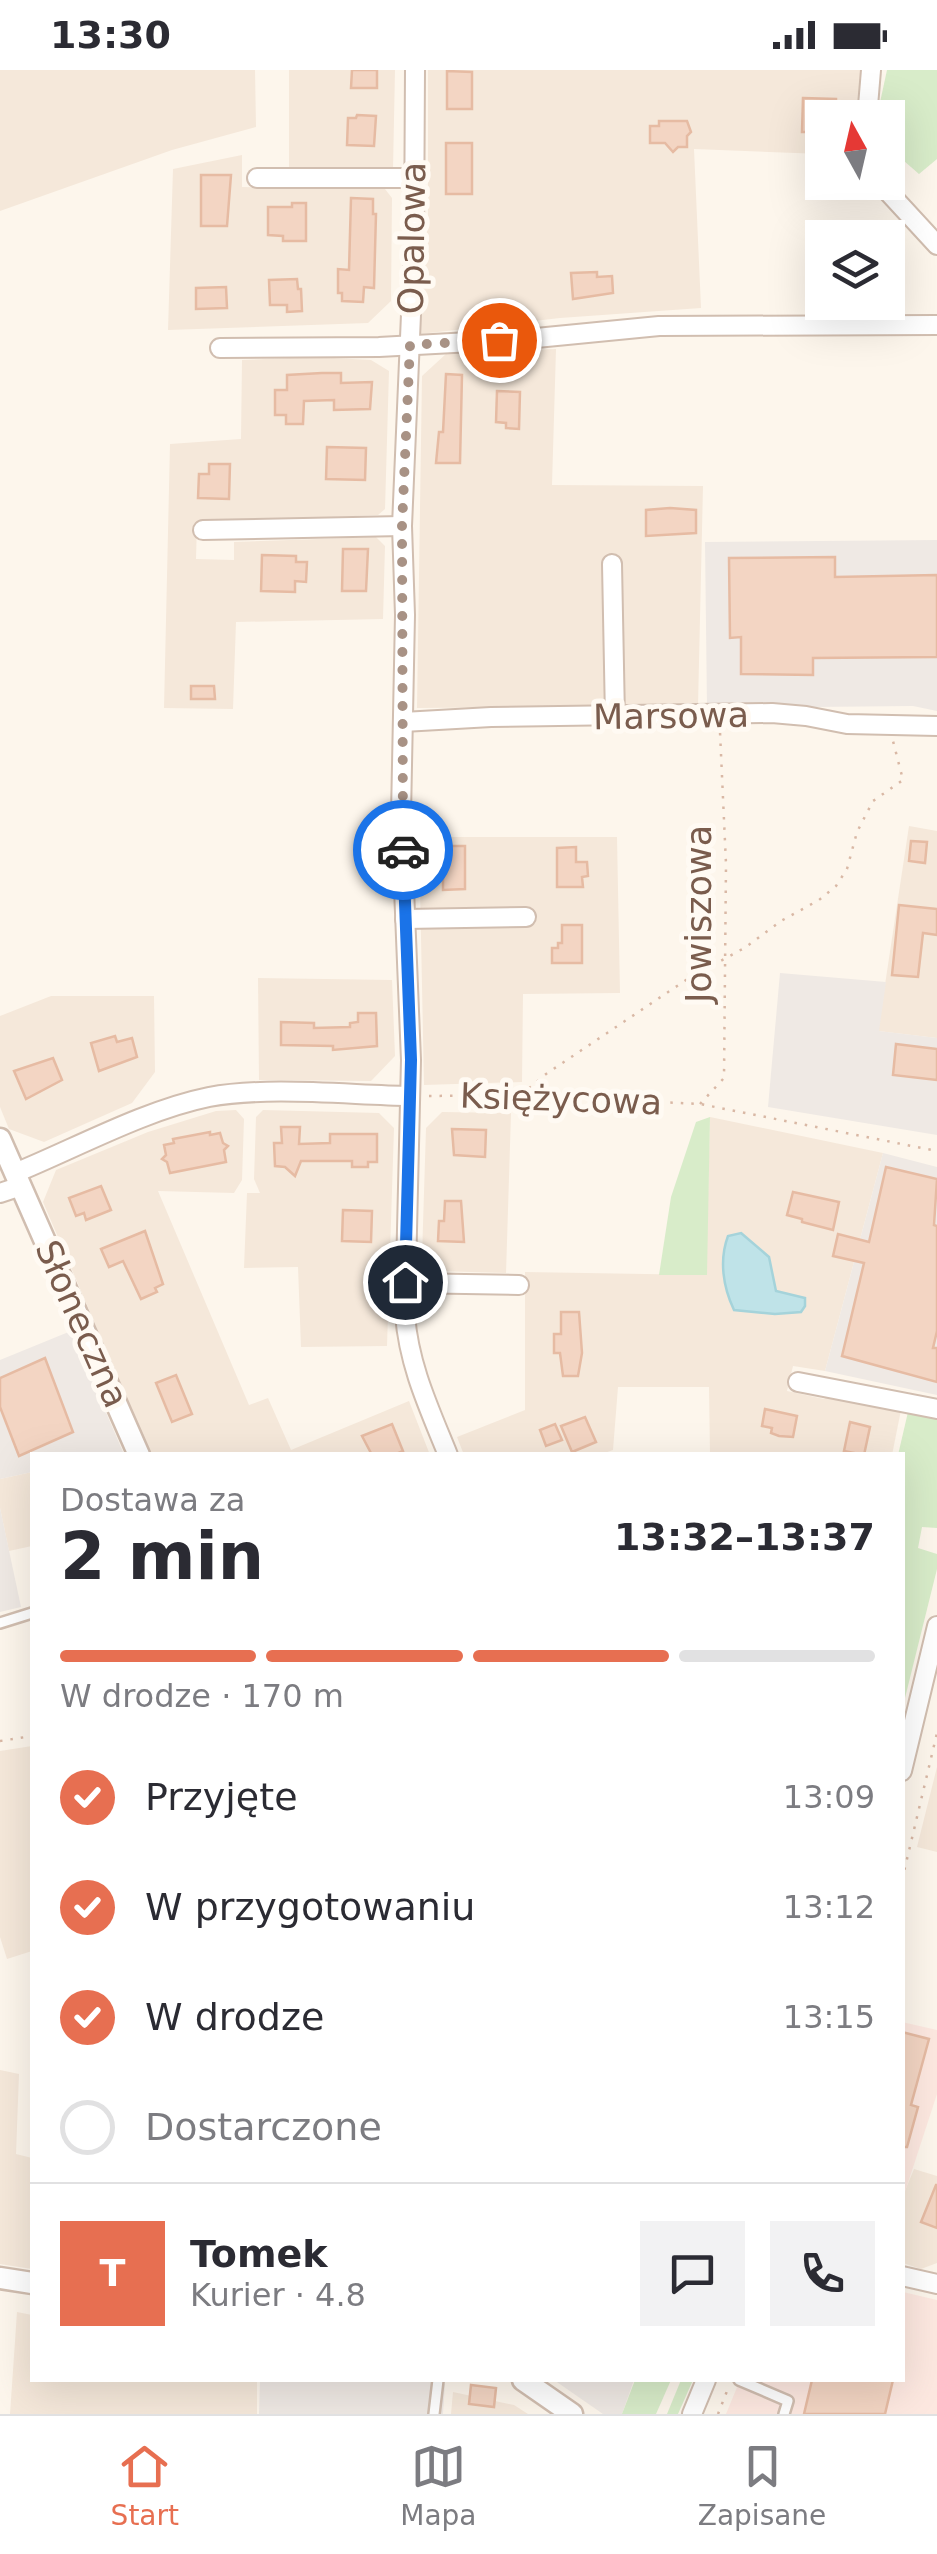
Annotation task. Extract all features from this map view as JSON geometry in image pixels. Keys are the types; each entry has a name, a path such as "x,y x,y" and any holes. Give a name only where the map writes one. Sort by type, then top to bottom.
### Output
{"street":[{"name":"Opalowa","path":"415,70 402,526 401,815 410,1096 405,1282 407,1346 447,1452"},
{"path":"868,100 871,70"},
{"path":"257,178 412,178"},
{"path":"896,200 937,245"},
{"path":"220,348 410,345 659,326 937,325"},
{"path":"203,530 402,526"},
{"path":"612,564 615,718"},
{"name":"Marsowa","path":"403,722 772,713 847,724 937,726"},
{"path":"405,919 526,917"},
{"name":"Księżycowa","path":"0,1193 18,1180 169,1109 205,1098 273,1094 410,1096"},
{"name":"Słoneczna","path":"0,1138 138,1452"},
{"path":"405,1282 519,1285"},
{"path":"798,1382 937,1410"},
{"path":"905,1759 937,1626"},
{"path":"905,2277 937,2284"},
{"path":"0,2278 30,2283"},
{"path":"528,2382 548,2391 572,2414"},
{"path":"693,2413 705,2382"}],"lane":[{"path":"0,1623 30,1615"},
{"path":"434,2414 438,2382"},
{"path":"734,2382 788,2402 784,2414"}],"path":[{"name":"Jowiszowa","path":"700,1104 724,1078 725,830 718,715"},
{"path":"522,1095 546,1074 686,980 836,886 873,800 902,780 890,725"},
{"name":"Księżycowa","path":"410,1096 522,1095 700,1104 937,1151"},
{"path":"905,1867 937,1734"},
{"path":"0,1740 30,1736"},
{"path":"718,2414 734,2382"}],"shaded area":[{"path":"0,70 255,70 256,127 172,150 0,211"},
{"path":"289,70 395,70 393,169 289,168"},
{"path":"428,70 861,70 859,100 805,100 805,153 694,149 701,308 560,318 420,334 428,216"},
{"path":"242,155 242,187 385,189 392,198 391,301 368,323 168,330 173,169"},
{"path":"556,349 552,485 703,486 698,706 417,708 422,376 447,353"},
{"path":"242,360 371,360 389,371 385,509 378,515 197,523 196,559 234,560 234,542 376,537 385,546 383,619 236,622 233,709 164,708 170,444 241,439"},
{"path":"937,540 937,711 913,706 707,708 705,542"},
{"path":"909,826 937,831 937,1038 878,1031"},
{"path":"419,837 617,837 620,993 523,994 522,1082 424,1085"},
{"path":"780,973 886,982 879,1031 937,1038 937,1135 768,1107"},
{"path":"258,978 392,980 395,1056 371,1081 259,1080"},
{"path":"51,996 154,996 155,1072 132,1103 44,1142 9,1129 0,1107 0,1016"},
{"path":"236,1110 244,1119 242,1180 234,1193 158,1191 249,1405 268,1398 291,1450 409,1401 429,1452 150,1452 43,1202 56,1170 148,1132 216,1111"},
{"path":"263,1110 379,1113 394,1128 387,1346 301,1347 298,1267 244,1268 247,1193 260,1193 254,1179 256,1117"},
{"path":"442,1112 511,1113 506,1273 437,1271 422,1256 426,1128"},
{"path":"710,1117 883,1153 825,1371 793,1366 787,1391 824,1399 831,1395 901,1410 893,1452 710,1452 709,1387 618,1387 613,1450 463,1452 457,1437 525,1410 525,1272 706,1275"},
{"path":"883,1153 937,1167 937,1395 825,1371"},
{"path":"71,1331 123,1452 30,1452 30,1472 0,1479 0,1360"},
{"path":"30,1472 30,1546 9,1551 0,1508 0,1479"},
{"path":"0,1508 21,1607 0,1612"},
{"path":"30,1746 30,1952 7,1959 0,1937 0,1751"},
{"path":"937,1767 937,1852 917,1847"},
{"path":"905,2023 937,2030 937,2094 905,2192"},
{"path":"0,2070 19,2074 16,2154 30,2158 30,2269 0,2264"},
{"path":"914,2169 937,2176 937,2263 921,2269 905,2264 905,2191"},
{"path":"905,2292 937,2300 937,2414 726,2414 739,2382 905,2382"},
{"path":"17,2312 30,2315 30,2382 257,2382 257,2414 10,2414"},
{"path":"260,2382 445,2384 443,2414 259,2414"},
{"path":"557,2382 633,2382 622,2414 603,2414"},
{"path":"453,2392 514,2405 528,2414 451,2414"}],"green space":[{"path":"887,70 937,70 937,159 919,174 905,162 905,100 881,100"},
{"path":"710,1117 707,1275 659,1275 671,1197 696,1122"},
{"path":"908,1412 937,1416 937,1528 922,1527 918,1548 937,1554 937,1569 905,1698 905,1452 899,1452"},
{"path":"634,2382 670,2382 656,2414 622,2414"},
{"path":"680,2382 692,2382 678,2414 667,2414"}],"water":[{"path":"741,1233 769,1257 776,1291 805,1298 801,1312 734,1310 723,1264 728,1236"}],"building":[{"path":"352,70 377,70 377,88 351,88"},
{"path":"447,71 472,72 472,109 447,109"},
{"path":"803,98 836,99 805,100 802,132"},
{"path":"376,116 374,146 347,145 348,118"},
{"path":"659,121 687,121 691,132 687,147 678,147 673,152 665,143 650,143 650,126 659,126"},
{"path":"446,143 472,143 472,194 446,194"},
{"path":"201,175 231,175 227,226 201,226"},
{"path":"351,198 373,199 376,214 374,288 364,287 363,302 342,301 342,293 338,293 338,269 349,270"},
{"path":"292,203 306,203 306,241 283,241 283,236 268,235 268,207 292,207"},
{"path":"597,272 597,277 612,276 613,293 573,299 571,273"},
{"path":"297,279 302,311 287,312 287,305 270,305 269,280"},
{"path":"226,287 227,308 196,309 196,288"},
{"path":"341,373 341,383 372,382 370,409 334,410 334,400 304,401 303,424 286,424 286,415 275,415 275,390 287,390 287,375"},
{"path":"446,374 462,375 460,463 436,463 439,432 443,432"},
{"path":"497,391 520,392 519,429 496,422"},
{"path":"327,447 366,448 365,480 326,479"},
{"path":"209,464 230,464 229,499 198,498 199,474 209,474"},
{"path":"646,510 696,510 696,533 646,536"},
{"path":"343,549 368,549 366,591 342,591"},
{"path":"262,555 296,556 296,562 307,562 306,582 295,581 295,592 261,591"},
{"path":"835,557 835,577 937,575 937,657 813,658 813,675 741,674 741,637 730,638 729,558"},
{"path":"191,686 214,686 215,699 191,699"},
{"path":"911,841 927,842 925,863 909,861"},
{"path":"443,846 465,846 465,889 443,890"},
{"path":"576,847 576,862 587,862 588,876 582,877 583,887 557,887 557,848"},
{"path":"899,905 937,909 937,935 923,933 918,977 892,975"},
{"path":"562,925 582,925 582,963 552,963 552,948 562,943"},
{"path":"358,1013 376,1013 377,1046 333,1050 333,1046 281,1045 281,1022 314,1023 314,1028 350,1027 350,1023 358,1022"},
{"path":"115,1036 117,1042 132,1038 137,1057 99,1071 91,1043"},
{"path":"896,1044 937,1049 937,1080 893,1075"},
{"path":"53,1058 62,1080 26,1099 14,1071"},
{"path":"281,1127 300,1127 299,1144 330,1143 330,1134 377,1134 377,1162 368,1162 368,1167 352,1167 352,1161 301,1161 295,1176 285,1167 275,1166 274,1143 282,1143"},
{"path":"452,1129 486,1130 485,1157 454,1155"},
{"path":"220,1133 228,1146 224,1150 226,1162 170,1173 162,1159 166,1155 164,1145 174,1143 173,1139"},
{"path":"886,1167 937,1179 937,1331 933,1348 937,1348 937,1382 842,1356 864,1263 833,1256 838,1234 869,1242"},
{"path":"101,1186 111,1210 86,1220 84,1213 76,1216 69,1198"},
{"path":"793,1192 839,1202 833,1230 787,1215"},
{"path":"445,1201 461,1201 464,1242 438,1241"},
{"path":"343,1210 372,1211 371,1242 342,1241"},
{"path":"145,1231 163,1284 155,1288 157,1292 141,1299 123,1261 109,1267 101,1249"},
{"path":"561,1312 579,1312 582,1353 578,1376 563,1376 560,1353 554,1353 554,1334 561,1334"},
{"path":"45,1358 73,1432 19,1456 0,1407 0,1378"},
{"path":"176,1375 192,1414 172,1422 156,1383"},
{"path":"765,1409 797,1416 793,1437 779,1436 771,1433 772,1428 762,1426"},
{"path":"585,1417 596,1442 572,1452 561,1426"},
{"path":"850,1422 870,1427 865,1452 844,1451"},
{"path":"392,1424 403,1451 370,1452 362,1436"},
{"path":"555,1424 562,1440 546,1446 540,1430"},
{"path":"905,2033 929,2039 911,2105 918,2107 907,2147"},
{"path":"937,2185 937,2228 921,2222"},
{"path":"812,2382 893,2382 885,2414 804,2414"},
{"path":"471,2385 496,2388 494,2407 469,2404"}],"way so far":[{"path":"403,850 402,526 410,345 499,340"}],"route":[{"path":"403,850 411,1060 405,1282"}]}
